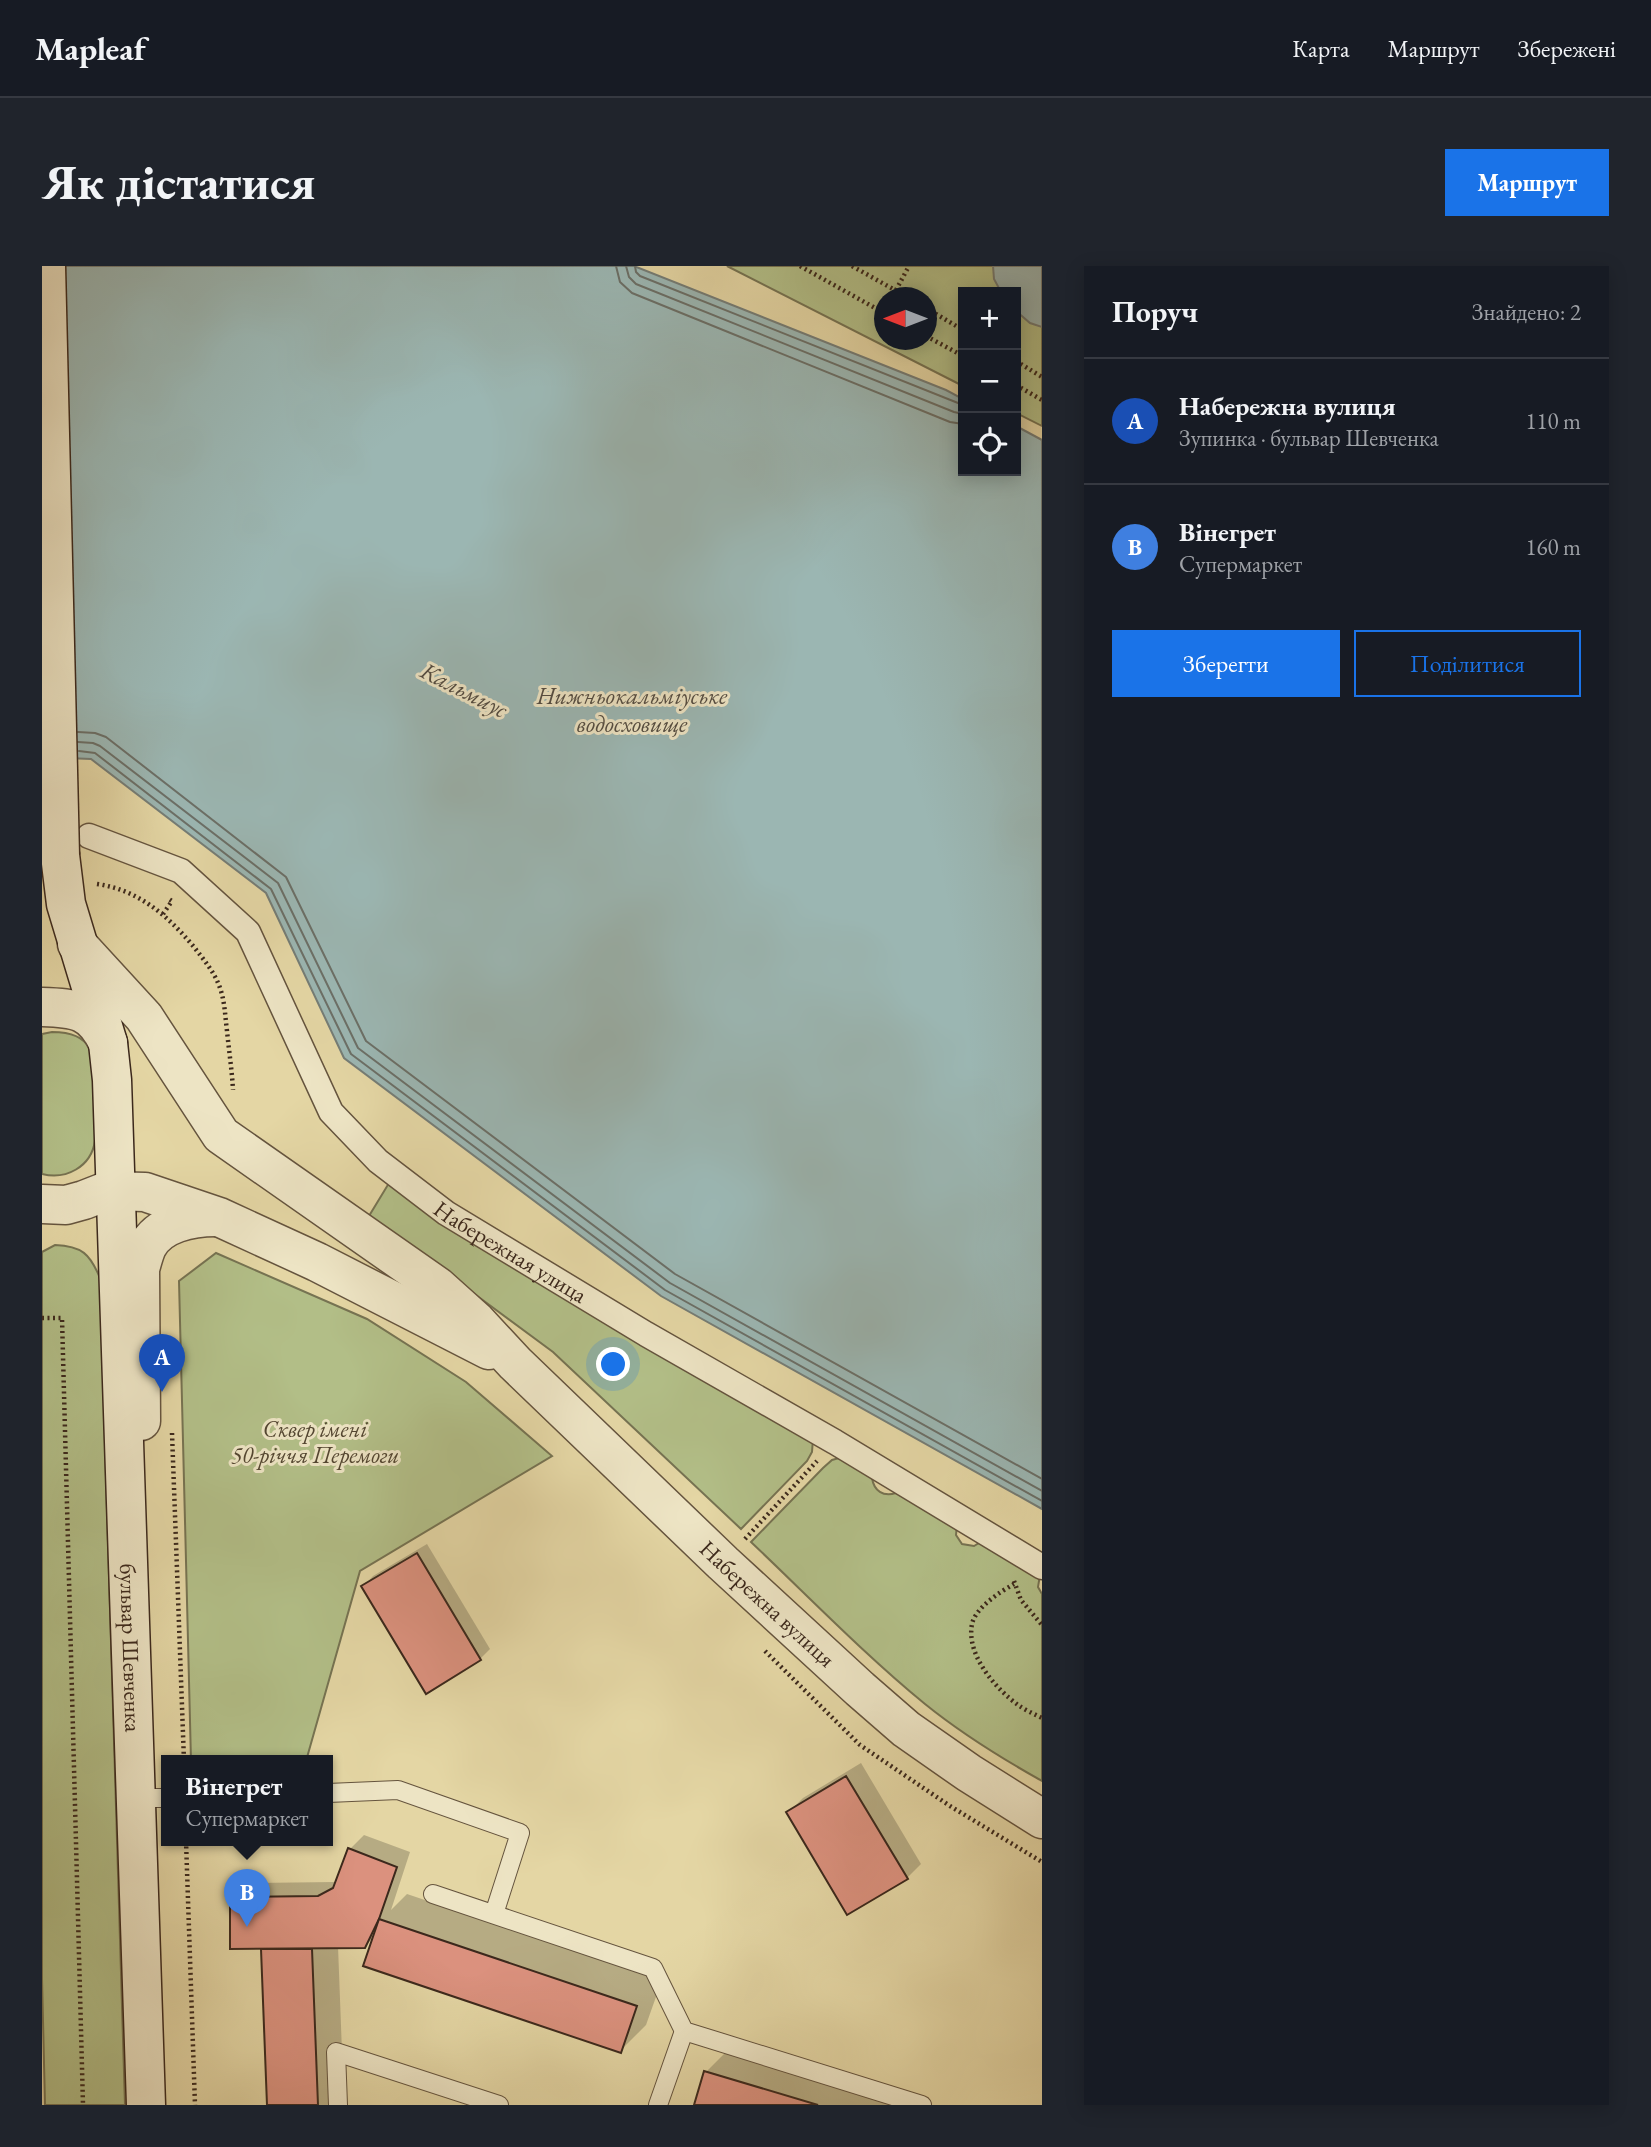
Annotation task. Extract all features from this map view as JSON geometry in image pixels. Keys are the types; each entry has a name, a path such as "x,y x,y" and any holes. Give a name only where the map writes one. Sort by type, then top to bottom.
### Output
{"street":[{"name":"бульвар Шевченка","path":"46,266 75,846 66,904 108,1043 112,1080 127,1589 151,1798 146,2105"},
{"name":"Набережная улица","path":"75,846 181,872 248,932 331,1112 378,1161 446,1213 1042,1567"},
{"name":"Набережна вулиця","path":"77,944 144,1017 221,1135 436,1286 476,1321 515,1363 723,1563 906,1729 1042,1819"},
{"path":"42,1007 65,1008 85,1013 101,1027 108,1043"},
{"name":"Набережна вулиця","path":"116,1189 145,1192 219,1217 317,1262 515,1363"},
{"path":"42,1204 66,1205 116,1189"},
{"path":"127,1589 142,1543 140,1269 147,1247 159,1231 195,1217 219,1217"}],"lane":[{"path":"333,1793 398,1790 520,1833 494,1914"},
{"path":"433,1894 653,1968 684,2031 658,2105"},
{"path":"684,2031 922,2105"},
{"path":"338,2105 336,2052 499,2105"}],"path":[{"path":"800,266 874,307"},
{"path":"852,266 890,287"},
{"path":"898,287 909,266"},
{"path":"937,315 958,327"},
{"path":"937,342 958,353"},
{"path":"1021,364 1042,377"},
{"path":"1021,388 1042,400"},
{"path":"95,884 122,890 144,900 178,928 210,968 220,986 225,1004 233,1094"},
{"path":"42,1318 62,1318 83,2105"},
{"path":"172,1430 184,1755"},
{"path":"723,1563 835,1442"},
{"path":"1021,1553 1014,1570 1014,1584 1021,1600 1042,1625"},
{"path":"1014,1584 990,1598 972,1622 973,1649 991,1679 1019,1706 1042,1718"},
{"path":"762,1648 860,1745 950,1806 1042,1862"},
{"path":"186,1846 195,2105"}],"green space":[{"path":"727,266 1042,266 1042,426 1021,416 1021,287 958,287 958,383 892,350 937,350 937,287 874,287 874,341"},
{"path":"52,1032 83,1040 90,1049 93,1064 96,1129 93,1150 76,1170 60,1175 42,1174 42,1034"},
{"path":"389,1183 813,1439 812,1452 807,1461 741,1529 553,1352 369,1216"},
{"path":"55,1245 72,1247 84,1253 93,1263 100,1278 125,2105 45,2105 42,1979 42,1252"},
{"name":"Сквер імені 50-річчя Перемоги","path":"216,1253 367,1319 466,1382 552,1456 360,1571 308,1755 191,1755 179,1281"},
{"path":"839,1458 872,1478 880,1492 896,1493 957,1525 956,1535 962,1544 974,1546 984,1540 1040,1575 1038,1587 1042,1594 1042,1781 982,1745 925,1704 858,1645 751,1542 823,1468"}],"water":[{"name":"Нижньокальміуське водосховище","path":"42,266 634,266 958,396 958,476 1021,476 1021,429 1042,440 1042,1509 661,1296 344,1058 266,893 91,759 42,757"},
{"path":"993,266 1042,266 1042,327 1030,323 1021,315 1021,287 998,287 994,279"}],"building":[{"path":"417,1553 481,1660 426,1694 361,1586"},
{"path":"846,1776 908,1879 847,1915 786,1812"},
{"path":"348,1848 397,1867 379,1919 365,1948 230,1949 230,1897 318,1896 333,1888"},
{"path":"379,1919 637,2006 621,2053 363,1966"},
{"path":"261,1949 312,1949 318,2105 267,2105"},
{"path":"704,2071 818,2105 694,2105"}],"place":[{"name":"Набережна вулиця","path":"162,1392"},
{"name":"Вінегрет","path":"247,1927"}],"water label":[{"name":"Кальмиус","path":"464,690"}]}
